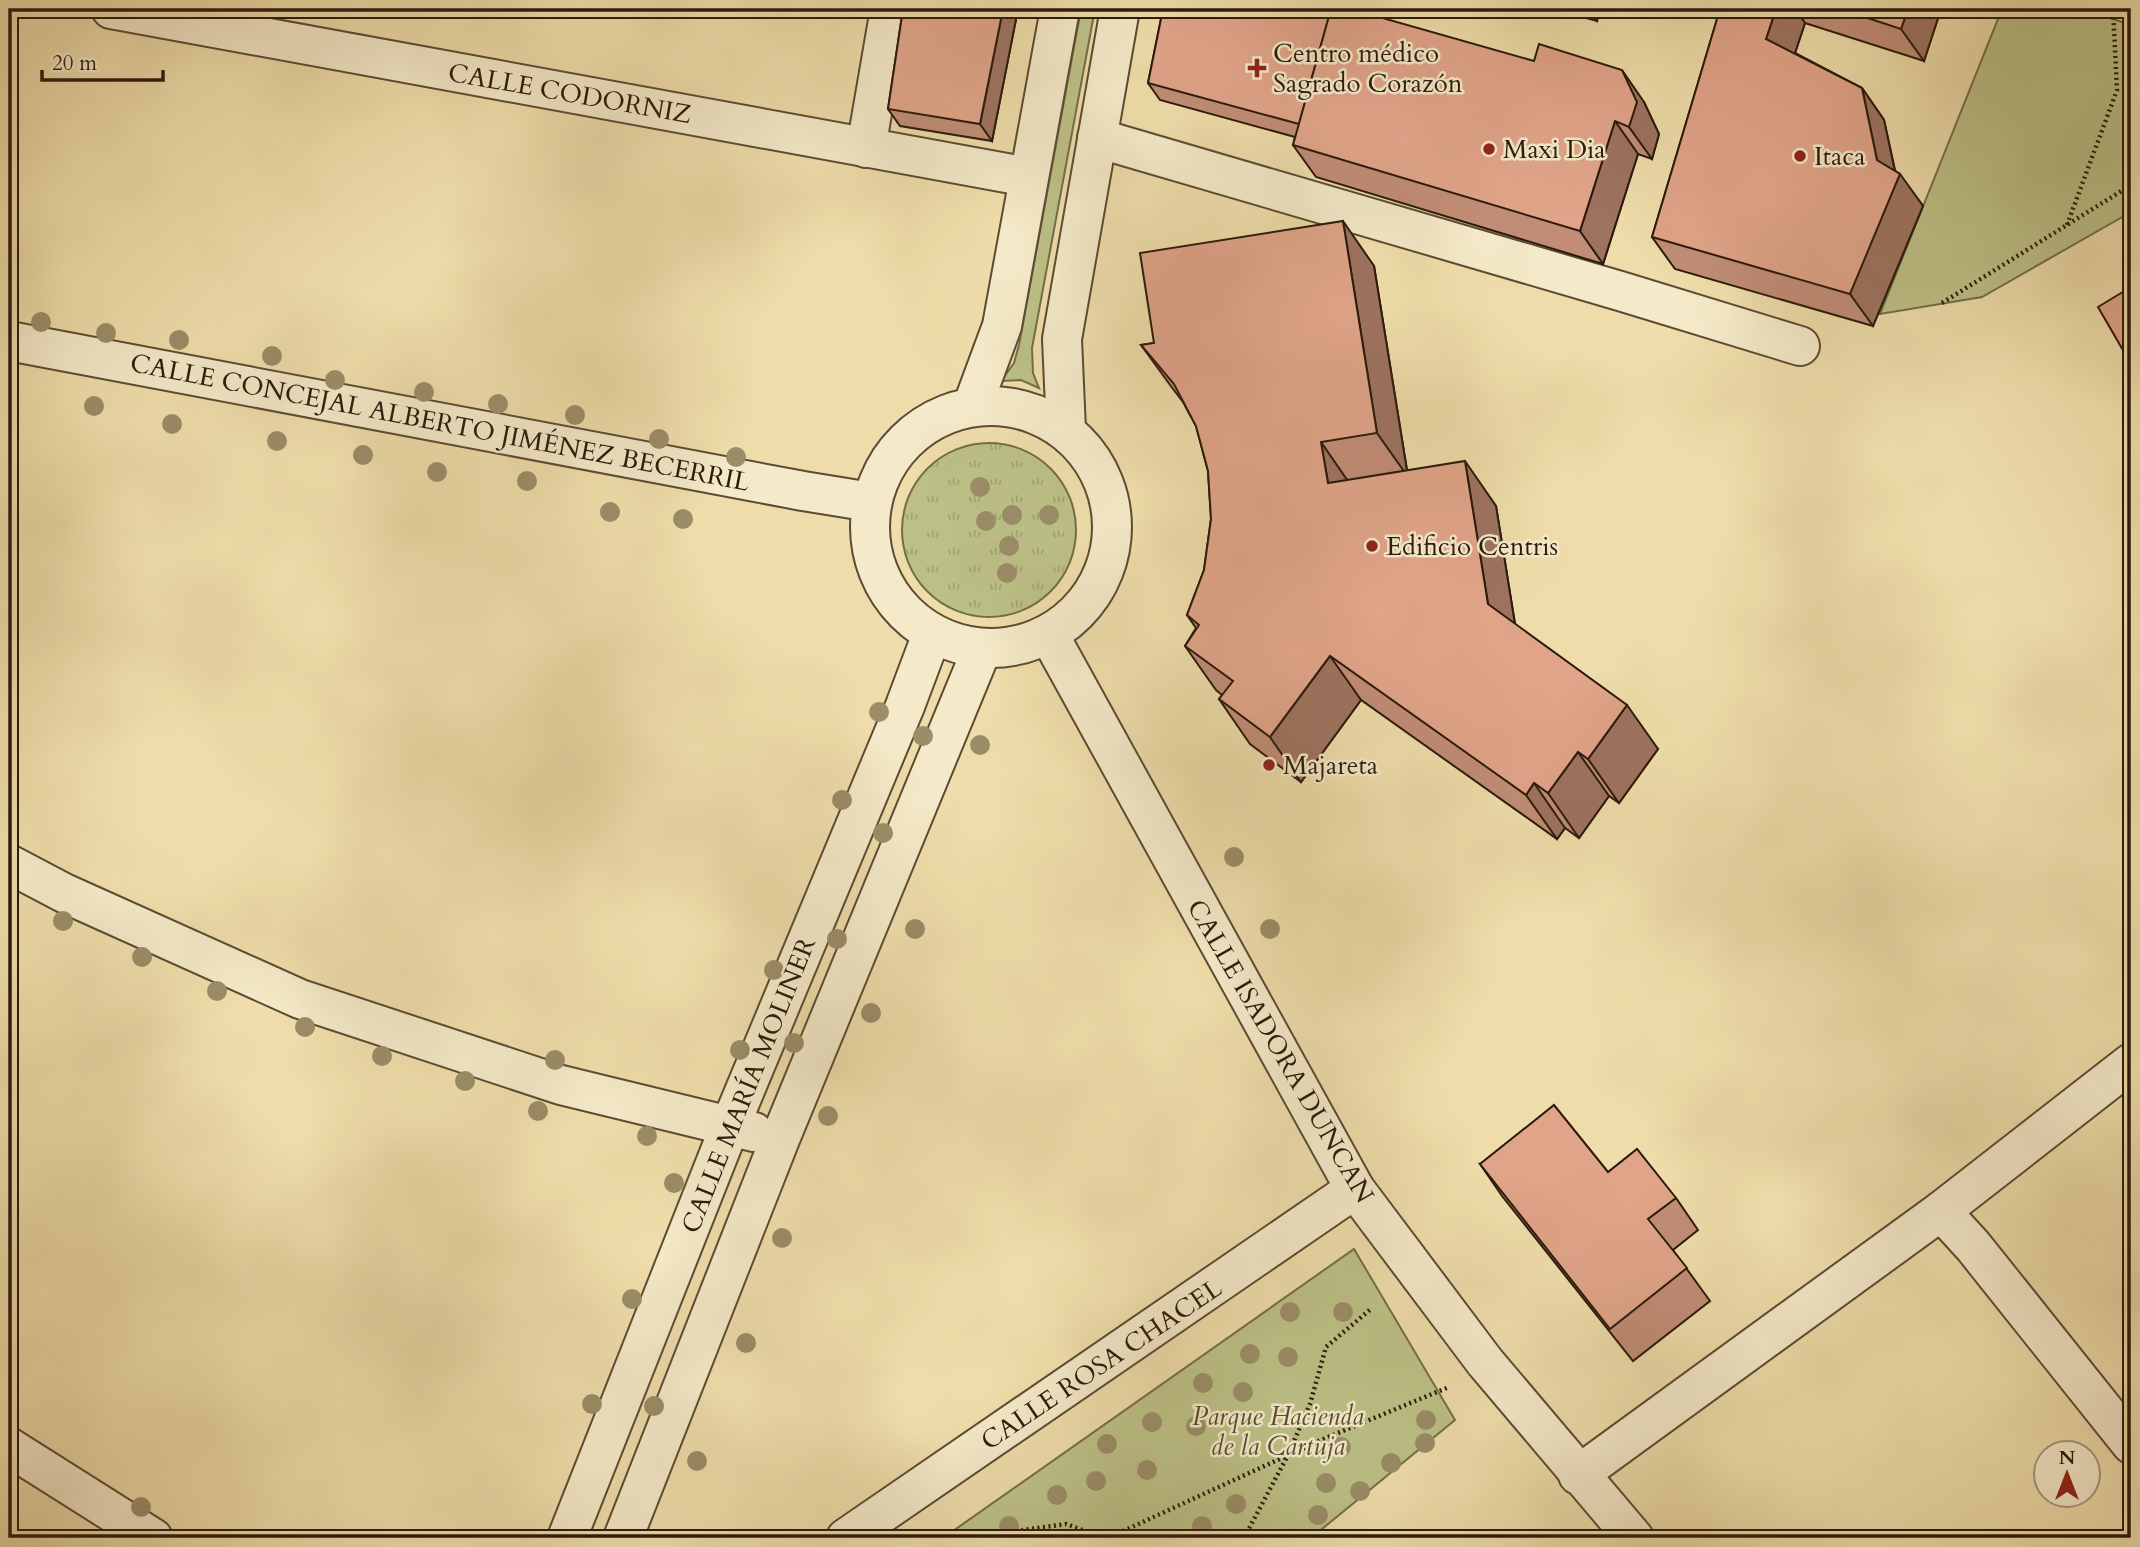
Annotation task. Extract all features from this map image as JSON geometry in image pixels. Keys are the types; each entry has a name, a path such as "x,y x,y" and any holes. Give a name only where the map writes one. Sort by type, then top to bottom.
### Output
{"street":[{"name":"CALLE CODORNIZ","path":"111,9 1028,177"},
{"path":"866,148 890,9"},
{"path":"972,407 1002,326 1060,9"},
{"path":"1066,430 1062,339 1120,9"},
{"path":"1097,138 1800,346"},
{"name":"CALLE CONCEJAL ALBERTO JIMÉNEZ BECERRIL","path":"9,341 871,502"},
{"path":"1005,405 1038,414 1066,430 1094,461 1105,485 1110,497 1114,537 1104,576 1081,610 1049,635 1017,647 982,649 957,644 932,634 901,610 880,578 869,541 871,502 884,467 907,438 937,418 972,407 1005,405"},
{"name":"CALLE MARÍA MOLINER","path":"568,1538 730,1126 905,706 932,634"},
{"name":"CALLE ISADORA DUNCAN","path":"1049,635 1355,1189 1485,1362 1634,1538"},
{"name":"CALLE MARÍA MOLINER","path":"623,1538 780,1139 982,649"},
{"path":"9,864 64,893 300,999 561,1084 780,1139"},
{"path":"1578,1475 1941,1212 2131,1063"},
{"name":"CALLE ROSA CHACEL","path":"846,1538 1355,1189"},
{"path":"1941,1212 1973,1246 2131,1444"},
{"path":"9,1447 153,1538"}],"path":[{"path":"2067,225 2117,90 2113,9"},
{"path":"1942,303 2131,185"},
{"path":"1244,1538 1288,1455 1310,1404 1326,1347 1372,1308"},
{"path":"1013,1538 1023,1531 1066,1524 1106,1538 1288,1455 1449,1387"}],"green space":[{"path":"1081,9 1095,9 1032,348 1033,373 1039,388 1021,380 1001,381 1014,363 1019,345"},
{"path":"2002,9 2084,9 2131,25 2131,212 1982,297 1880,314"},
{"path":"989,443 1022,450 1051,468 1069,497 1076,530 1069,563 1051,592 1022,610 989,617 956,610 927,592 909,563 902,530 909,497 927,468 956,450"},
{"name":"Parque Hacienda de la Cartuja","path":"1354,1249 1455,1420 1311,1538 943,1538"}],"building":[{"path":"903,9 1003,9 980,124 888,109"},
{"name":"Centro médico Sagrado Corazón","path":"1163,9 1331,9 1299,124 1148,83"},
{"name":"Maxi Dia","path":"1331,9 1351,9 1534,61 1539,44 1622,70 1637,102 1629,127 1615,121 1580,231 1293,145"},
{"name":"Itaca","path":"1720,9 1776,9 1766,39 1862,88 1877,160 1900,174 1850,294 1652,237"},
{"path":"1840,9 1908,9 1901,29"},
{"name":"Edificio Centris","path":"1343,221 1377,433 1321,442 1328,483 1465,461 1488,604 1627,705 1588,759 1578,752 1548,793 1534,783 1526,795 1330,656 1270,737 1219,699 1233,681 1185,646 1199,625 1187,615 1204,570 1211,519 1208,471 1196,426 1174,384 1141,345 1154,343 1140,253"},
{"path":"2131,287 2131,364 2098,307"},
{"path":"1554,1105 1608,1172 1637,1149 1676,1198 1648,1219 1687,1268 1610,1329 1480,1164"}],"place":[{"name":"Centro médico Sagrado Corazón","path":"1257,68"},
{"name":"Maxi Dia","path":"1489,149"},
{"name":"Itaca","path":"1800,156"},
{"name":"Edificio Centris","path":"1372,546"},
{"name":"Majareta","path":"1269,765"}]}
